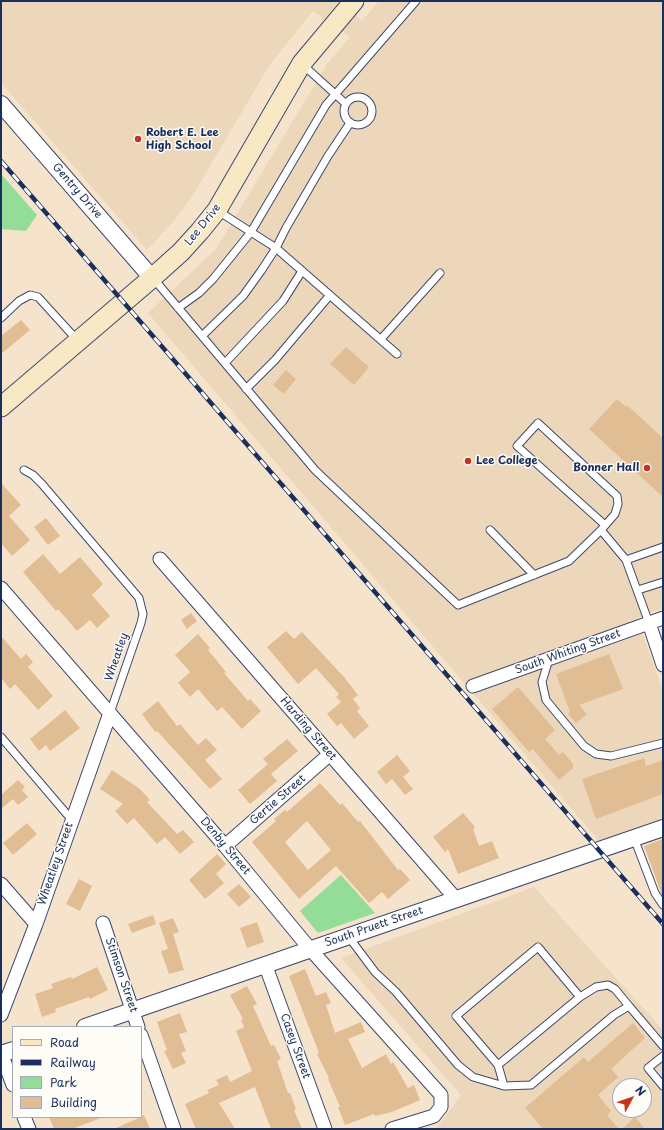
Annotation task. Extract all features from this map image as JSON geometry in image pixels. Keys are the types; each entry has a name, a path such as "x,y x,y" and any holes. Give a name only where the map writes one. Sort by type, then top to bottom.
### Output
{"main road":[{"name":"Lee Drive","path":"1,407 181,252 217,210 302,63 354,1"}],"street":[{"name":"Gentry Drive","path":"1,104 152,278"},
{"name":"Harding Street","path":"160,559 456,899"},
{"name":"Denby Street","path":"1,588 225,846 310,949 441,1095 441,1107 434,1116 392,1129"},
{"name":"South Whiting Street","path":"474,686 663,618"},
{"path":"649,623 663,666"},
{"name":"Wheatley Street","path":"1,1015 36,924 71,819 110,713"},
{"name":"Gertie Street","path":"225,846 330,754"},
{"name":"South Pruett Street","path":"88,1026 663,828"},
{"path":"1,884 36,924"},
{"name":"Stimson Street","path":"103,923 138,1026"},
{"name":"Casey Street","path":"265,964 325,1129"},
{"path":"142,1038 174,1129"},
{"path":"4,1053 12,1081"},
{"path":"24,1118 29,1129"}],"lane":[{"path":"178,308 200,293 251,232 326,105 416,1"},
{"path":"302,63 345,103"},
{"path":"358,96 367,100 372,108 370,118 364,124 359,125 350,123 346,120 343,112 345,103 349,99 358,96"},
{"path":"202,336 243,296 276,248 328,156 350,123"},
{"path":"217,210 276,248 397,354"},
{"path":"225,364 283,301 302,271"},
{"path":"381,339 440,273"},
{"path":"152,278 315,470 458,605 569,561 603,528 614,514 618,504 617,496 538,423 517,446 603,528 626,560 649,623"},
{"path":"246,389 276,360 330,295"},
{"path":"1,318 19,301 30,296 38,297 78,341"},
{"name":"Wheatley","path":"24,470 33,475 42,484 134,590 142,608 141,623 110,713"},
{"path":"490,530 534,575"},
{"path":"626,560 663,547"},
{"path":"638,590 663,582"},
{"path":"549,659 542,682 546,700 584,746 596,754 611,756 663,743"},
{"path":"1,737 71,819"},
{"path":"634,838 655,893 663,905"},
{"path":"348,936 376,972 396,992 465,1072 473,1077 504,1086 531,1085 614,1015 629,1006"},
{"path":"504,1086 498,1065 456,1016 538,947 580,997"},
{"path":"498,1065 580,997 596,987 608,985 615,989 663,1046"},
{"path":"663,1056 648,1068 663,1086"}],"shaded area":[{"name":"Lee College","path":"1,1 340,1 362,21 379,1 663,1 663,608 637,618 663,691 663,819 599,841 148,313 216,249 327,64 350,37 313,11 269,66 193,195 174,221 147,250 1,83"},
{"path":"534,887 663,1030 663,1129 436,1129 461,1095 341,958"}],"green space":[{"path":"1,174 37,215 26,231 1,229"},
{"path":"341,875 375,913 318,933 300,911"}],"building":[{"path":"21,320 30,330 1,354 1,336"},
{"path":"346,347 369,367 354,385 330,364"},
{"path":"286,370 296,379 284,394 273,385"},
{"name":"Bonner Hall","path":"617,399 626,407 628,406 663,438 663,497 589,429"},
{"path":"1,483 21,505 9,516 30,540 12,556 1,543"},
{"path":"46,518 60,536 48,545 34,527"},
{"path":"43,554 60,574 80,557 103,584 92,595 110,616 97,628 90,620 77,631 58,609 56,611 23,572"},
{"path":"191,613 197,621 187,629 181,620"},
{"path":"286,631 294,639 302,632 344,677 358,695 353,699 360,708 357,711 369,726 354,739 341,723 337,726 327,714 341,702 336,697 339,694 316,668 298,684 267,647"},
{"path":"198,634 210,648 208,650 226,672 224,673 248,701 250,699 261,711 242,729 222,707 217,711 198,689 190,697 178,683 190,672 175,655"},
{"path":"1,636 21,659 26,654 33,662 28,667 53,696 38,710 15,684 10,689 1,678"},
{"path":"609,654 623,689 579,705 587,714 576,723 568,714 570,712 556,674"},
{"path":"518,687 555,730 545,739 559,755 563,752 573,764 573,768 559,780 533,749 529,752 492,709"},
{"path":"158,701 177,726 180,724 198,745 206,738 217,750 205,760 222,779 210,789 157,731 155,732 142,714"},
{"path":"65,710 80,728 50,751 46,745 39,751 30,739"},
{"path":"287,739 298,751 271,774 277,781 250,804 238,790 268,764 263,759"},
{"path":"397,755 410,771 403,777 413,789 405,795 392,779 386,784 377,772"},
{"path":"644,758 646,766 663,760 663,794 596,819 582,779"},
{"path":"112,770 140,789 150,800 147,802 177,834 183,830 194,842 180,854 165,837 157,844 134,818 127,824 115,811 123,804 100,789"},
{"path":"18,780 25,787 22,790 28,797 18,805 13,799 1,809 1,795"},
{"path":"320,783 340,805 342,803 358,822 360,821 398,870 400,869 410,880 388,899 382,892 369,903 336,866 299,899 252,842 276,821 274,819 285,810 287,812","holes":["307,821 331,850 308,870 285,842"]},
{"path":"463,813 475,827 473,829 479,846 492,841 499,858 458,874 448,849 445,852 433,837"},
{"path":"27,823 37,834 13,855 3,843"},
{"path":"663,839 663,894 662,895 644,846"},
{"path":"217,854 226,864 216,874 224,883 205,899 189,880"},
{"path":"79,879 92,886 80,911 66,904"},
{"path":"239,884 251,897 239,907 227,894"},
{"path":"153,915 156,924 132,933 128,924"},
{"path":"173,918 179,932 173,934 184,970 169,974 161,951 168,949 159,923"},
{"path":"257,922 264,942 247,948 240,928"},
{"path":"97,967 108,990 90,999 89,997 55,1009 56,1012 42,1017 35,994 53,988 51,984 71,977 72,979"},
{"path":"305,969 316,996 326,992 331,1003 326,1005 335,1033 361,1022 365,1032 348,1039 362,1068 386,1054 391,1064 393,1062 408,1088 414,1085 420,1100 392,1112 375,1116 374,1114 345,1125 338,1107 340,1107 328,1079 329,1078 317,1054 319,1053 289,976"},
{"path":"247,986 257,1004 253,1006 271,1046 274,1045 281,1059 277,1061 288,1093 290,1093 296,1109 294,1110 302,1129 271,1129 255,1087 219,1103 235,1129 196,1129 185,1104 209,1093 207,1090 219,1085 216,1080 227,1075 230,1082 252,1071 236,1031 244,1027 241,1020 243,1019 230,995"},
{"path":"180,1013 187,1032 179,1034 186,1051 181,1053 186,1063 173,1069 164,1051 167,1050 157,1022"},
{"path":"633,1023 645,1038 611,1069 618,1077 612,1078 612,1082 598,1095 611,1111 607,1115 619,1129 543,1129 525,1108 584,1057 588,1062"},
{"path":"144,1115 150,1129 114,1129 142,1118"},
{"path":"49,1118 101,1118 72,1129 54,1129"},
{"path":"636,1118 645,1129 622,1129"}],"railway":[{"path":"1,161 663,924"}],"place":[{"name":"Robert E. Lee High School","path":"138,139"},
{"name":"Lee College","path":"468,461"},
{"name":"Bonner Hall","path":"647,468"}]}
